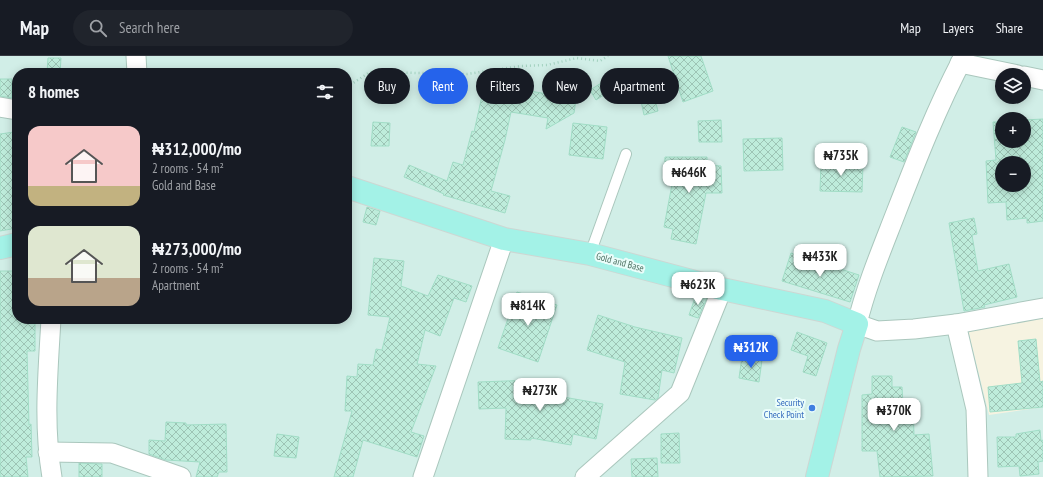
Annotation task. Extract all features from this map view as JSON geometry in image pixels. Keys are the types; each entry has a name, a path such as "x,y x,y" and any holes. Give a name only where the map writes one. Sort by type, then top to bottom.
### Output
{"main road":[{"name":"Gold and Base","path":"352,189 504,239 590,254 722,289 825,311 857,324"},
{"path":"0,248 12,245"},
{"path":"816,477 849,349 857,324"}],"street":[{"path":"136,56 137,68"},
{"path":"995,69 962,60 944,94 906,185 864,295 857,324 877,331 956,324 1043,308"},
{"path":"1031,77 1043,80"},
{"path":"0,107 12,109"},
{"path":"423,477 504,239"},
{"path":"585,477 680,393 722,289"},
{"path":"51,324 46,410 48,452 52,477"},
{"path":"956,324 976,409 978,477"},
{"path":"48,452 112,453 181,477"}],"lane":[{"path":"590,254 626,154"}],"path":[{"path":"352,83 370,72 467,74 521,66 547,65 577,58 600,61 608,56"}],"shaded area":[{"path":"0,56 1043,56 1043,477 0,477"},
{"path":"1043,318 1043,407 989,415 968,330"}],"building":[{"path":"668,56 701,56 713,91 683,102 679,90 679,68 672,68"},
{"path":"48,58 61,58 60,68 47,68"},
{"path":"0,79 12,79 12,98 0,96"},
{"path":"600,84 600,98 596,100 592,93 592,89"},
{"path":"534,92 542,93 542,104 575,104 574,113 546,129 548,118 511,112 491,191 510,196 505,213 443,195 444,194 404,177 409,165 447,181 453,162 463,165 472,131 474,132 480,104 534,104"},
{"path":"642,104 656,104 658,111 644,115"},
{"path":"1043,119 1043,221 1027,223 1027,218 1007,220 1006,202 988,203 986,161 995,160 995,192 1031,192 1031,156 996,156 995,148 1031,148 1031,120"},
{"path":"721,120 722,142 699,142 698,121"},
{"path":"373,122 390,123 389,146 371,146"},
{"path":"993,122 995,122 995,147"},
{"path":"573,123 607,127 603,159 569,155"},
{"path":"902,127 916,132 904,162 890,157"},
{"path":"12,132 12,229 0,231 0,134"},
{"path":"782,138 783,170 744,171 743,139"},
{"path":"665,157 707,157 707,165 721,166 722,193 706,193 696,244 671,239 673,229 664,227 673,179 664,179"},
{"path":"821,162 863,164 862,192 820,191"},
{"path":"367,207 380,211 376,225 363,222"},
{"path":"974,218 977,234 972,235 978,271 1009,264 1017,297 984,305 985,307 964,311 949,223"},
{"path":"791,253 859,275 850,302 782,281"},
{"path":"374,258 404,261 401,286 428,296 438,275 472,286 466,302 454,298 440,336 425,330 417,364 436,366 411,432 424,436 417,457 363,440 353,477 334,477 352,411 345,411 347,376 357,377 358,364 373,365 376,349 382,350 390,317 368,315"},
{"path":"0,271 12,271 12,324 35,324 35,351 27,351 29,425 31,424 32,457 26,457 28,477 0,477"},
{"path":"517,292 557,305 538,362 498,348"},
{"path":"696,295 707,298 698,318 689,315"},
{"path":"598,315 635,327 682,338 674,373 662,370 658,398 655,400 620,394 625,362 587,350"},
{"path":"797,332 827,343 816,376 803,372 808,356 791,350"},
{"path":"1036,339 1040,382 1043,381 1043,407 990,412 988,387 1022,383 1018,341"},
{"path":"742,357 762,360 759,382 739,378"},
{"path":"872,376 892,376 892,387 902,387 903,405 913,404 914,435 929,434 933,476 880,477 877,451 862,451 862,395 872,394"},
{"path":"534,380 535,392 603,404 596,439 573,434 571,445 531,438 531,440 505,439 506,408 479,409 478,382"},
{"path":"166,422 186,423 186,425 226,424 227,472 219,472 217,477 196,477 200,462 166,460 149,454 149,440 165,441"},
{"path":"1040,430 1041,441 1043,440 1043,461 1038,462 1039,474 1020,476 1019,466 998,467 997,437 1016,437 1016,434"},
{"path":"679,433 680,463 661,463 661,434"},
{"path":"277,434 299,437 296,458 274,456"},
{"path":"657,458 658,477 632,477 631,459"},
{"path":"79,463 102,464 102,477 79,477"}],"place":[{"name":"Security Check Point","path":"812,408"}]}
